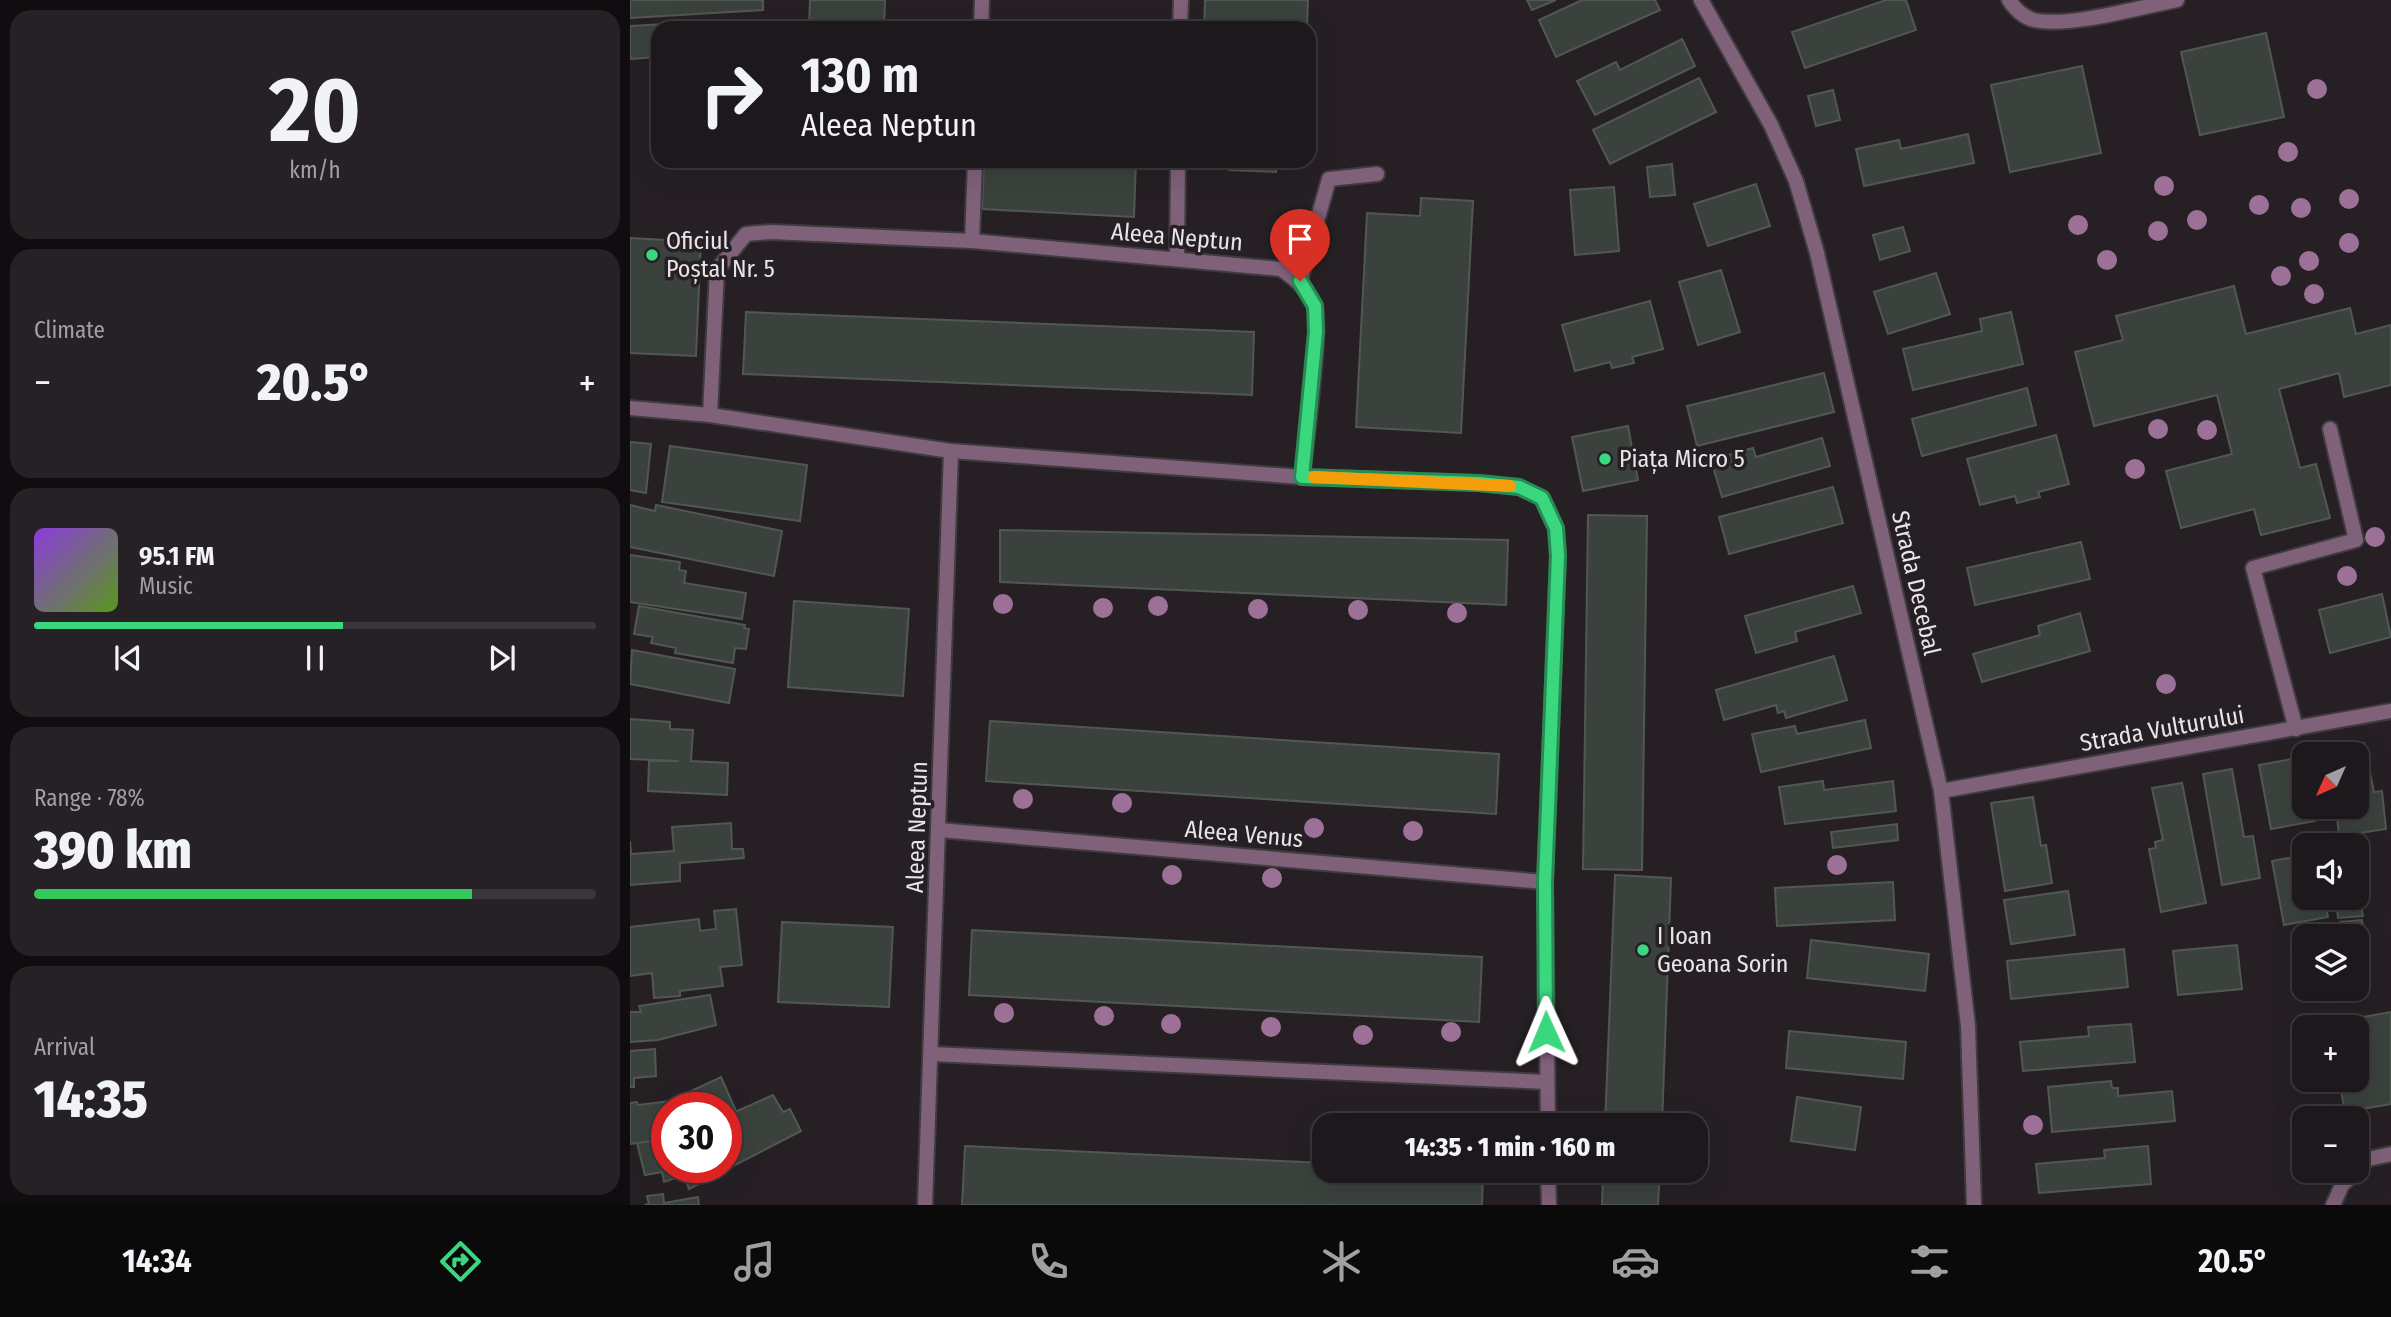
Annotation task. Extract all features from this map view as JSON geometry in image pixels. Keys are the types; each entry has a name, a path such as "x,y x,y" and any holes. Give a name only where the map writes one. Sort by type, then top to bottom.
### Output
{"street":[{"path":"981,21 982,0"},
{"path":"1180,21 1181,0"},
{"name":"Strada Decebal","path":"1701,0 1772,125 1796,181 1817,253 1941,791 1968,1026 1974,1205"},
{"path":"2009,0 2015,10 2032,20 2060,22 2177,0"},
{"path":"972,241 975,168"},
{"path":"1177,259 1178,168"},
{"path":"1302,477 1316,332 1315,306 1300,281 1329,179 1377,174"},
{"name":"Aleea Neptun","path":"710,415 716,270 746,234 771,232 972,241 1281,269 1300,281"},
{"path":"630,408 710,415 951,451 1302,477 1479,483 1519,487 1542,498 1556,528 1558,556 1545,882 1548,1113"},
{"path":"2296,729 2253,568 2356,540 2330,429"},
{"name":"Aleea Neptun","path":"925,1205 951,451"},
{"name":"Strada Vulturului","path":"1941,791 2391,711"},
{"name":"Aleea Venus","path":"939,830 1545,882"},
{"path":"932,1054 1547,1082"},
{"path":"2369,1159 2391,1154"},
{"path":"1548,1183 1549,1205"},
{"path":"2333,1205 2344,1183"}],"building":[{"path":"630,0 763,0 763,10 630,18"},
{"path":"810,0 885,0 884,21 809,21"},
{"path":"1205,0 1308,0 1307,21 1204,21"},
{"path":"1527,0 1556,0 1532,10"},
{"path":"1582,0 1655,0 1660,10 1556,57 1539,20"},
{"path":"1886,0 1906,0 1916,30 1805,68 1792,32"},
{"path":"651,25 651,58 630,59 630,26"},
{"path":"2266,33 2284,117 2200,135 2181,52"},
{"path":"1682,39 1695,66 1595,115 1577,81 1616,62 1620,70"},
{"path":"2082,66 2101,153 2010,172 1991,85"},
{"path":"1699,78 1716,112 1610,164 1593,130"},
{"path":"1833,90 1840,120 1816,126 1808,96"},
{"path":"1968,134 1974,163 1864,186 1856,149 1899,140 1901,149"},
{"path":"1672,164 1675,195 1650,197 1647,167"},
{"path":"984,168 1136,168 1134,217 982,209"},
{"path":"1276,168 1276,172 1229,170"},
{"path":"1756,184 1770,226 1708,246 1694,204"},
{"path":"1614,187 1619,251 1575,255 1570,190"},
{"path":"1421,198 1473,201 1461,433 1356,427 1367,213 1420,216"},
{"path":"1903,227 1910,251 1880,260 1873,235"},
{"path":"630,238 701,242 696,356 630,353"},
{"path":"1721,270 1740,332 1698,345 1679,282"},
{"path":"1936,273 1950,314 1888,334 1874,292"},
{"path":"2234,286 2246,334 2350,308 2356,334 2391,325 2391,385 2344,397 2339,373 2279,389 2300,468 2316,464 2330,518 2261,535 2254,509 2181,528 2166,471 2232,454 2217,395 2094,426 2075,352 2123,340 2116,316"},
{"path":"1650,301 1663,349 1632,357 1634,363 1612,368 1610,362 1575,371 1562,325"},
{"path":"746,312 1254,332 1252,395 743,374"},
{"path":"2011,312 2023,364 1913,390 1903,349 1982,331 1980,319"},
{"path":"1824,373 1834,412 1697,446 1687,406"},
{"path":"2027,388 2036,425 1922,456 1912,419"},
{"name":"Piața Micro 5","path":"1628,426 1638,480 1583,491 1572,437"},
{"path":"2056,435 2069,484 2038,492 2040,497 2017,503 2015,496 1980,505 1967,459"},
{"path":"1822,438 1830,466 1722,497 1711,460 1753,448 1756,457"},
{"path":"630,442 651,444 646,493 630,490"},
{"path":"670,446 807,465 800,521 662,502"},
{"path":"1833,487 1843,523 1729,554 1719,517"},
{"path":"630,505 655,511 656,505 782,531 774,576 630,547"},
{"path":"1588,515 1647,516 1642,870 1583,869"},
{"path":"1000,530 1508,540 1506,605 1000,582"},
{"path":"2081,542 2090,579 1975,605 1967,568"},
{"path":"630,555 680,562 679,570 686,571 684,583 746,593 742,619 630,602"},
{"path":"1853,586 1861,613 1795,632 1797,641 1756,653 1745,616"},
{"path":"2382,594 2391,637 2330,653 2319,610"},
{"path":"794,601 909,609 903,696 788,687"},
{"path":"639,606 745,625 744,628 749,629 746,649 735,648 733,663 675,653 676,648 651,643 653,637 634,634"},
{"path":"2080,613 2090,651 1982,682 1973,654 2040,635 2038,626"},
{"path":"632,650 735,669 729,703 630,684"},
{"path":"1834,656 1847,700 1786,718 1784,711 1778,713 1776,705 1724,720 1716,690"},
{"path":"630,719 670,722 670,729 693,730 691,761 728,763 727,795 648,791 649,761 679,761 630,759"},
{"path":"1865,720 1871,748 1761,772 1752,734 1795,726 1797,734"},
{"path":"990,721 1499,754 1496,814 986,781"},
{"path":"2292,759 2292,819 2315,821 2271,829 2259,765"},
{"path":"2232,769 2244,837 2253,836 2260,878 2222,885 2203,774"},
{"path":"2370,772 2374,792 2382,791 2386,829 2339,833 2337,819 2370,819"},
{"path":"1823,781 1824,790 1893,781 1896,811 1785,824 1779,787"},
{"path":"2182,783 2206,903 2161,912 2149,849 2156,848 2155,842 2163,840 2152,788"},
{"path":"2033,797 2041,846 2046,845 2052,883 2005,891 1991,803"},
{"path":"731,823 732,849 743,849 744,858 680,863 680,881 630,885 630,841 631,854 674,851 672,827"},
{"path":"1897,824 1898,840 1833,848 1831,832"},
{"path":"2292,857 2292,910 2327,910 2328,917 2284,925 2272,861"},
{"path":"1615,875 1671,878 1662,1113 1605,1113"},
{"path":"1893,882 1895,920 1777,926 1775,888"},
{"path":"2068,891 2075,935 2011,944 2004,900"},
{"path":"736,909 742,965 720,967 723,986 680,991 680,996 654,998 652,973 630,976 630,927 699,919 700,931 716,929 714,911"},
{"path":"2337,910 2362,910 2363,916 2338,918"},
{"path":"2362,920 2362,924 2340,924"},
{"path":"782,922 893,927 889,1007 778,1002"},
{"path":"972,930 1482,957 1479,1022 969,995"},
{"path":"1811,940 1929,954 1925,991 1807,978"},
{"path":"2237,945 2242,989 2178,995 2173,951"},
{"path":"2124,949 2128,987 2011,999 2007,961"},
{"path":"710,995 716,1025 658,1040 630,1042 630,1012 641,1012 639,1006"},
{"path":"2391,1012 2391,1104 2369,1108 2344,1106 2341,1092 2369,1092 2369,1016"},
{"path":"2131,1024 2135,1062 2023,1071 2020,1042 2089,1036 2088,1027"},
{"path":"1789,1031 1906,1042 1903,1079 1786,1068"},
{"path":"655,1049 656,1076 634,1078 634,1087 630,1087 630,1051"},
{"path":"721,1077 728,1092 689,1092"},
{"path":"2111,1081 2112,1088 2118,1088 2118,1096 2172,1091 2175,1121 2052,1132 2048,1087"},
{"path":"773,1095 783,1112 790,1109 801,1131 742,1162 742,1109"},
{"path":"1797,1097 1861,1107 1855,1150 1791,1141"},
{"path":"637,1102 638,1105 651,1103 651,1141 630,1144 630,1103"},
{"path":"651,1141 651,1174 645,1175 637,1143"},
{"path":"965,1146 1312,1162 1312,1183 1483,1183 1482,1205 962,1205"},
{"path":"2148,1146 2151,1184 2039,1193 2036,1164 2105,1158 2104,1150"},
{"path":"687,1183 701,1183 689,1189"},
{"path":"1603,1183 1659,1183 1658,1205 1602,1205"},
{"path":"663,1194 664,1203 698,1197 699,1205 645,1205 649,1204 647,1196"}],"slow traffic":[{"path":"1314,477 1510,486"}],"place":[{"name":"Oficiul Poștal Nr. 5","path":"652,255"},
{"name":"Piața Micro 5","path":"1605,459"},
{"name":"I Ioan Geoana Sorin","path":"1643,950"}],"route":[{"path":"1300,281 1315,306 1316,332 1302,477 1479,483 1519,487 1542,498 1556,528 1558,556 1555,685 1545,882 1546,1032"}]}
